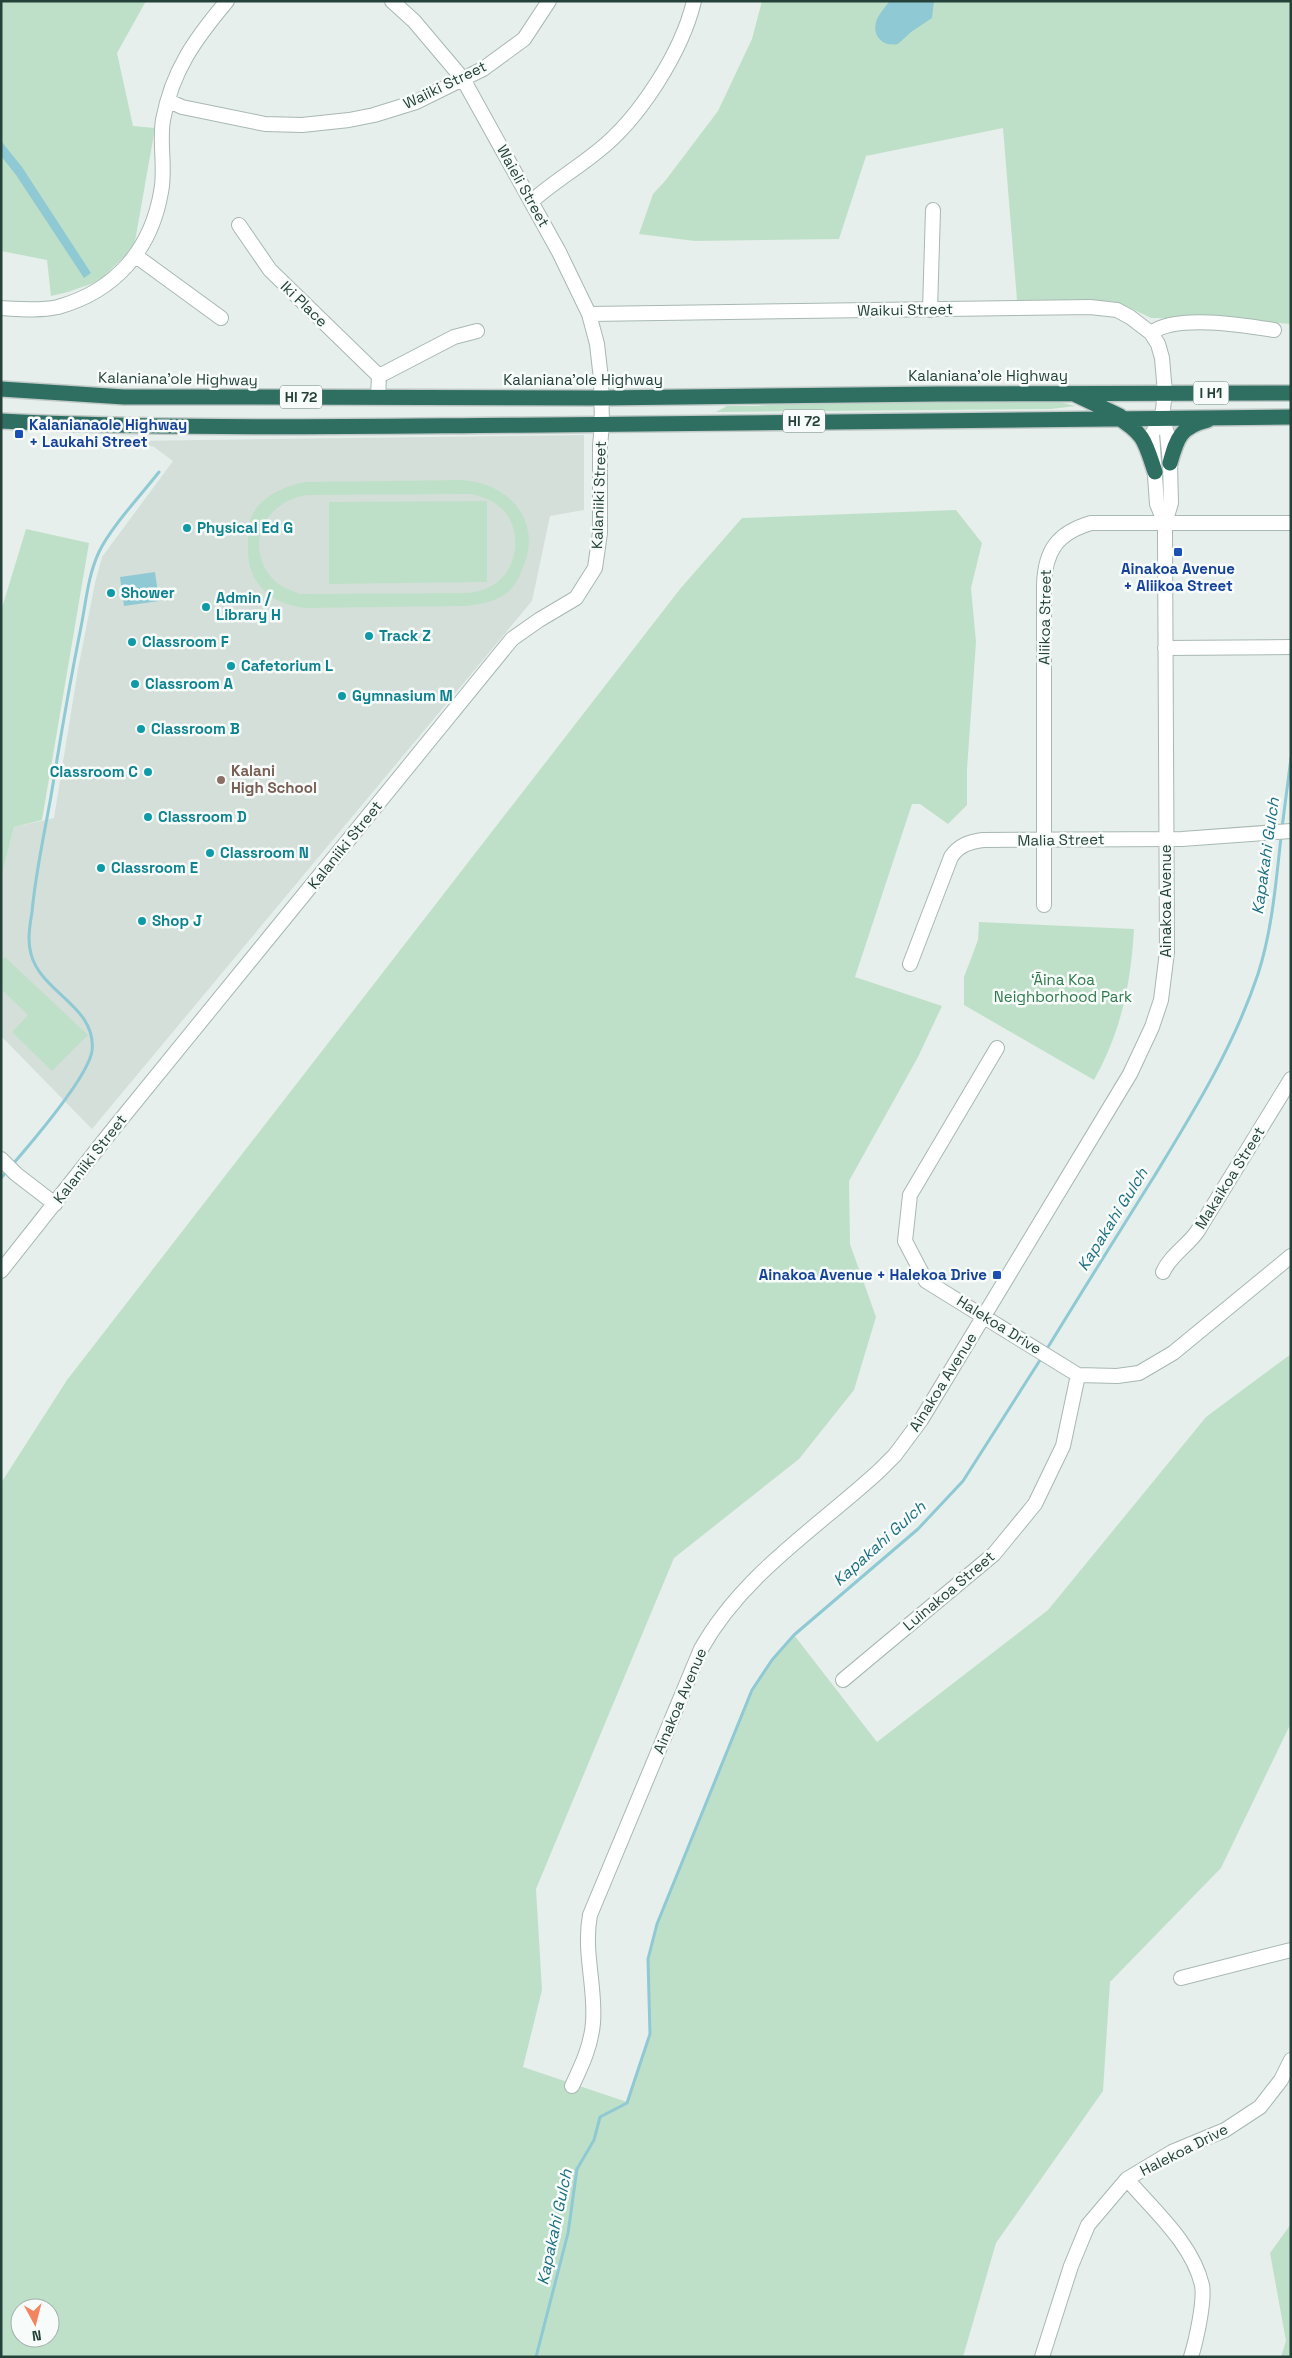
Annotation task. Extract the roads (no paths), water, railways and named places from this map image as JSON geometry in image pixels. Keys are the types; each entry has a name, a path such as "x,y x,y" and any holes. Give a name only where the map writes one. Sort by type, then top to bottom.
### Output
{"highway":[{"name":"Kalaniana’ole Highway","path":"1,389 124,397 602,398 1165,392"},
{"name":"I H1","path":"1165,392 1291,392"},
{"path":"1072,393 1091,404 1110,409 1132,426 1142,436 1155,472"},
{"name":"I H1","path":"1162,417 1291,417"},
{"name":"HI 72","path":"1,421 186,428 1162,417"},
{"path":"1170,463 1177,439 1182,433 1196,424 1224,417"}],"street":[{"path":"1,308 57,307 84,297 110,283 123,272 136,256 157,212 162,190 163,121 177,71 193,43 226,1"},
{"name":"Waieli Street","path":"392,1 414,21 463,79 559,252 589,314 597,344 602,398"},
{"name":"Waiiki Street","path":"168,101 182,107 265,124 302,125 349,120 396,109 416,102 483,69 524,39 549,1"},
{"path":"531,202 550,185 598,152 617,135 666,70 685,30 694,1"},
{"path":"930,310 933,210"},
{"name":"Iki Place","path":"239,225 270,270 379,376"},
{"path":"136,256 221,318"},
{"name":"Waikui Street","path":"589,314 1104,308 1117,310 1130,316 1151,333 1158,344 1162,358 1165,392"},
{"path":"1151,333 1158,328 1169,325 1193,324 1233,324 1274,330"},
{"path":"378,397 379,376 454,337 477,331"},
{"name":"Ainakoa Avenue","path":"1165,392 1162,417 1152,434 1157,504 1165,523"},
{"name":"Kalaniiki Street","path":"1,1271 512,640 539,620 576,598 595,568 600,533 602,398"},
{"name":"Ainakoa Avenue","path":"572,2086 586,2056 593,2022 586,1936 590,1915 701,1649 724,1614 749,1583 862,1486 895,1455 921,1420 1130,1074 1152,1027 1161,1000 1167,952 1165,523 1171,503 1167,433 1162,417"},
{"name":"Aliikoa Street","path":"1044,905 1044,569 1048,557 1061,537 1082,526 1100,522 1291,523"},
{"path":"1165,648 1291,648"},
{"name":"Malia Street","path":"910,964 945,873 956,850 974,841 1166,839 1291,831"},
{"name":"Halekoa Drive","path":"997,1048 910,1195 905,1241 926,1280 1078,1375"},
{"name":"Makaikoa Street","path":"1163,1272 1169,1262 1189,1243 1197,1232 1291,1079"},
{"path":"1,1159 16,1174 54,1204"},
{"path":"1078,1375 1117,1376 1139,1373 1173,1353 1291,1256"},
{"name":"Luinakoa Street","path":"843,1680 994,1554 1034,1504 1063,1446 1078,1375"},
{"path":"1181,1978 1291,1950"},
{"name":"Halekoa Drive","path":"1042,2357 1070,2266 1088,2225 1127,2180 1172,2152 1225,2130 1260,2107 1281,2080 1291,2060"},
{"path":"1127,2180 1186,2248 1202,2286 1197,2336 1190,2357"}],"water":[{"path":"890,1 934,1 932,18 911,32 898,44 888,44 880,40 875,27 880,14"},
{"path":"1,141 22,167 91,273 84,278 16,175 1,156"},
{"path":"155,572 159,601 124,606 120,577"}],"waterway":[{"path":"13,1164 81,1077 92,1051 91,1036 86,1022 37,968 30,949 30,927 39,862 92,570 99,552 111,532 159,472"},
{"name":"Kapakahi Gulch","path":"1282,828 1291,758"},
{"name":"Kapakahi Gulch","path":"1045,1352 1184,1127 1237,1027 1258,974 1267,941 1281,837"},
{"path":"1,1178 7,1171"},
{"name":"Kapakahi Gulch","path":"536,2357 568,2233 577,2169 594,2140 600,2117 627,2103 650,2034 648,1959 657,1924 752,1690 772,1660 794,1635 918,1529 963,1481 1042,1357"}],"place":[{"name":"Kalanianaole Highway + Laukahi Street","path":"19,434"},
{"name":"Physical Ed G","path":"187,528"},
{"name":"Ainakoa Avenue + Aliikoa Street","path":"1178,552"},
{"name":"Shower","path":"111,593"},
{"name":"Admin / Library H","path":"206,607"},
{"name":"Track Z","path":"369,636"},
{"name":"Classroom F","path":"132,642"},
{"name":"Cafetorium L","path":"231,666"},
{"name":"Classroom A","path":"135,684"},
{"name":"Gymnasium M","path":"342,696"},
{"name":"Classroom B","path":"141,729"},
{"name":"Classroom C","path":"148,772"},
{"name":"Kalani High School","path":"221,780"},
{"name":"Classroom D","path":"148,817"},
{"name":"Classroom N","path":"210,853"},
{"name":"Classroom E","path":"101,868"},
{"name":"Shop J","path":"142,921"},
{"name":"Ainakoa Avenue + Halekoa Drive","path":"997,1275"}],"park label":[{"name":"‘Āina Koa Neighborhood Park","path":"1063,988"}]}
